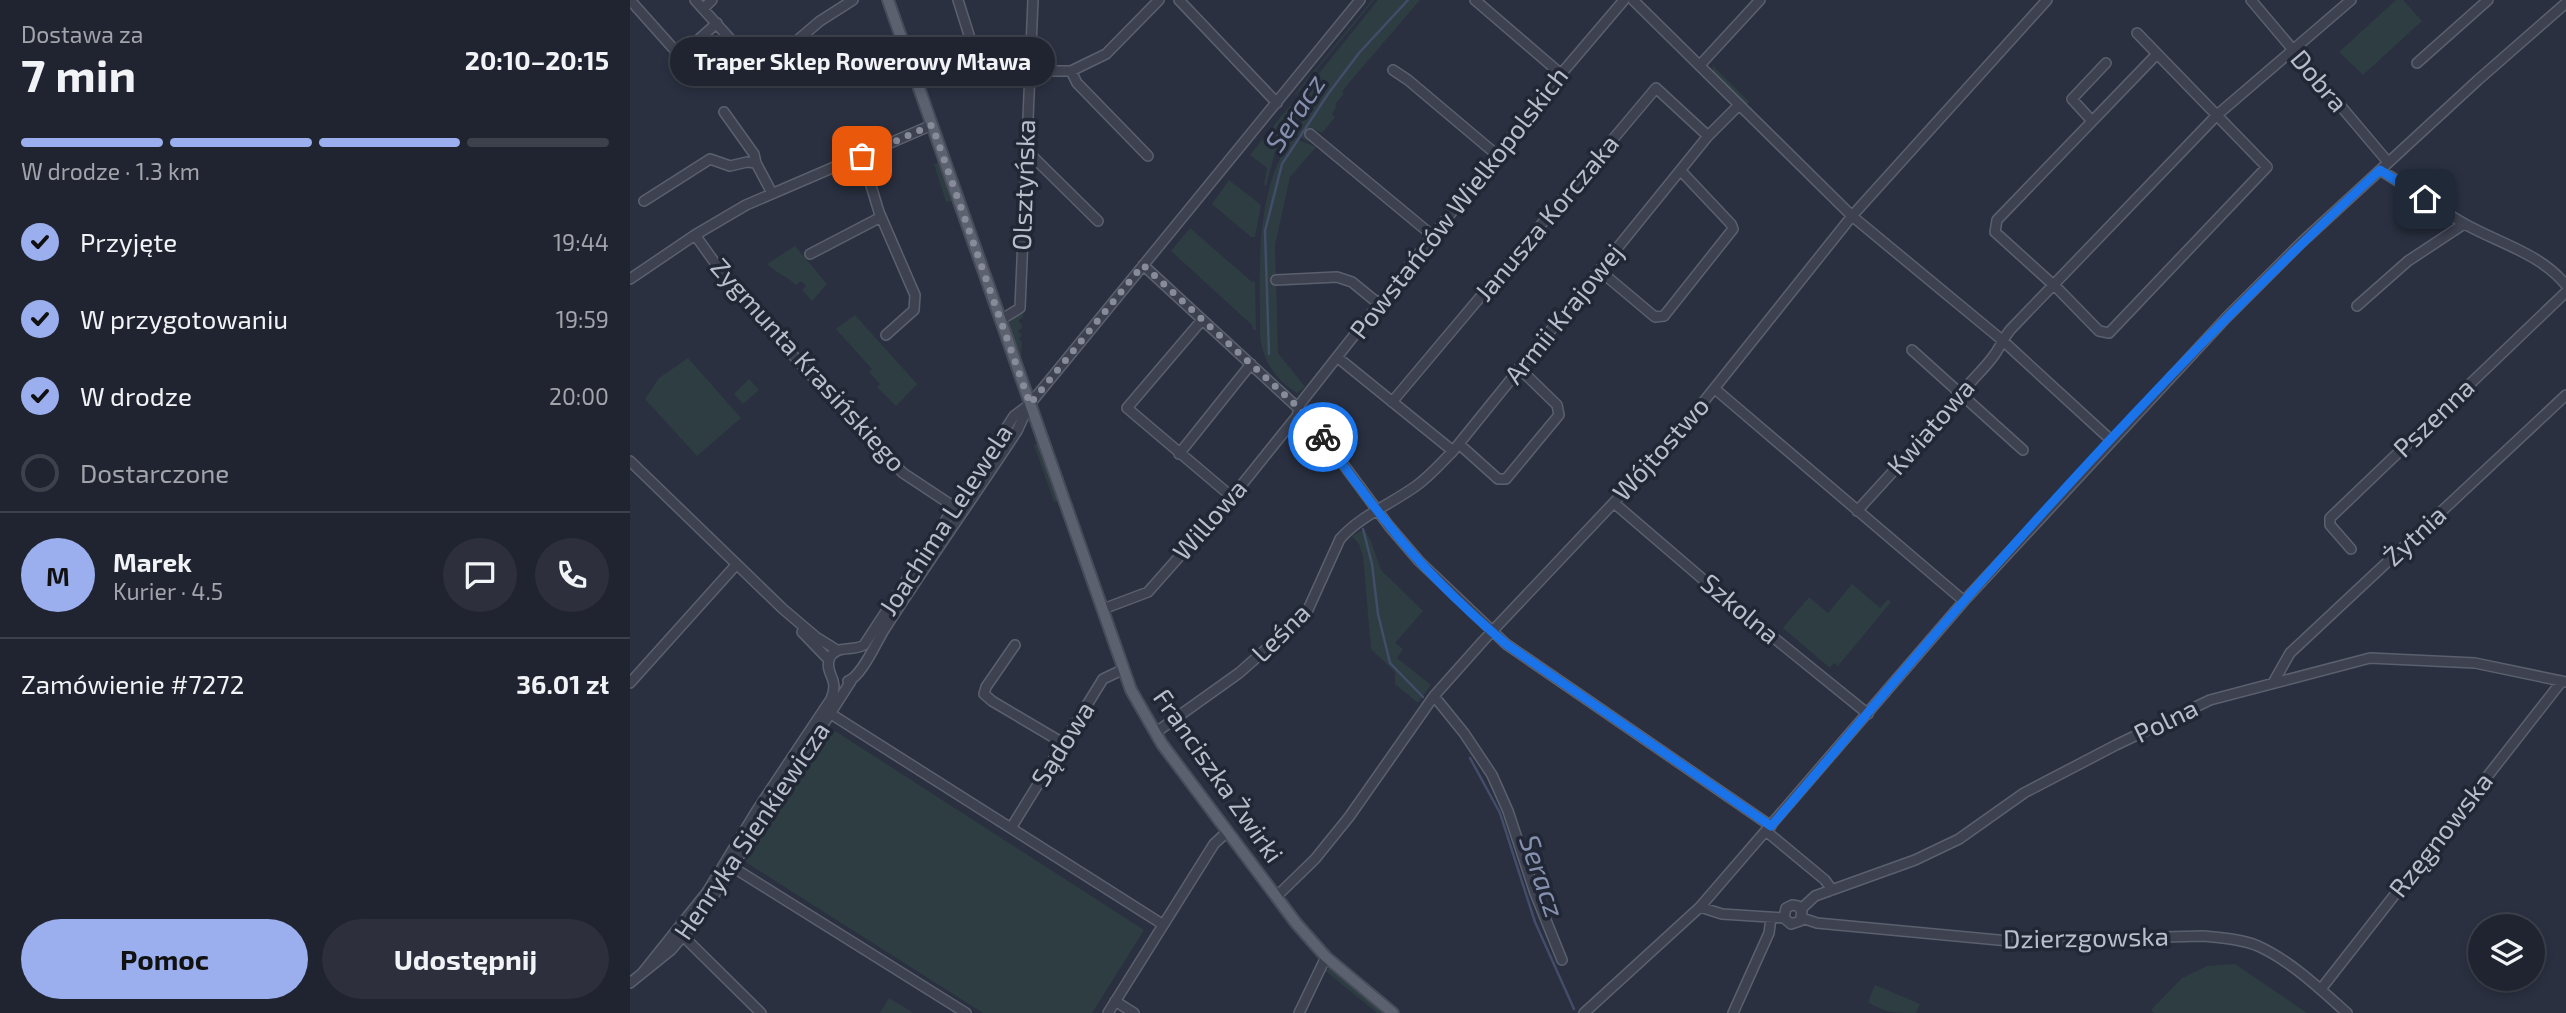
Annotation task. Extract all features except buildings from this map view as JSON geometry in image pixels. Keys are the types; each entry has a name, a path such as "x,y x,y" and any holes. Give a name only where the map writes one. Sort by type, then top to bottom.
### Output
{"main road":[{"name":"Franciszka Żwirki","path":"888,0 1131,690 1155,733 1276,897 1326,957 1393,1013"}],"street":[{"path":"630,0 680,56 716,23"},
{"path":"695,0 760,72 820,21 853,0"},
{"path":"703,9 712,0"},
{"path":"958,0 980,69"},
{"name":"Olsztyńska","path":"1002,319 1020,308 1032,0"},
{"path":"917,83 954,71 1071,71 1106,54 1159,0"},
{"path":"1179,0 1277,103"},
{"name":"Joachima Lelewela","path":"862,667 1014,416 1030,404 1360,0"},
{"path":"1475,0 1561,74"},
{"name":"Powstańców Wielkopolskich","path":"1300,409 1300,404 1337,356 1561,74 1624,0"},
{"path":"1633,0 1852,216 2002,340 2110,440"},
{"path":"1700,65 1760,0"},
{"name":"Wójtostwo","path":"1276,897 1315,859 1349,817 1434,696 1672,440 1852,216 2047,0"},
{"name":"Dobra","path":"2251,0 2388,162"},
{"name":"Kwiatowa","path":"1857,511 1951,408 1960,392 1995,354 2002,340 2217,115 2351,0"},
{"path":"2417,64 2488,0"},
{"path":"1588,1012 1700,907 1964,601 2110,440 2235,308 2388,162 2566,3"},
{"path":"2137,33 2267,167 2109,333 2099,331 1995,232 1997,220 2157,54"},
{"path":"2092,121 2072,99 2106,63"},
{"path":"1393,70 1408,79 1497,155"},
{"path":"1071,71 1077,83 1149,156"},
{"name":"Janusza Korczaka","path":"1392,402 1656,88 1708,136"},
{"name":"Armii Krajowej","path":"1377,510 1420,484 1456,448 1708,136 1739,105"},
{"path":"724,112 754,154 772,193"},
{"path":"630,279 695,234 772,193 932,125"},
{"path":"1310,134 1433,236"},
{"path":"1026,150 1098,221"},
{"path":"862,156 881,217 916,301 914,310 886,335"},
{"path":"643,201 710,159 730,166 757,163"},
{"path":"2380,170 2465,224 2537,260 2558,275 2566,285"},
{"path":"1599,270 1655,317 1664,316 1733,229 1681,171"},
{"path":"810,254 881,217"},
{"path":"2357,306 2408,261 2465,224"},
{"name":"Zygmunta Krasińskiego","path":"695,234 736,292 864,434 903,473 959,509"},
{"path":"1143,265 1300,409 1419,561 1492,632 1769,829 1825,880 1832,890"},
{"path":"1276,280 1336,277 1352,282 1379,304"},
{"name":"Pszenna","path":"2351,549 2330,525 2330,517 2566,292"},
{"path":"1202,320 1126,408 1232,497"},
{"path":"1912,349 2023,450"},
{"path":"1337,356 1392,402 1498,479 1506,479 1559,415 1557,405 1519,368"},
{"path":"1179,454 1251,364"},
{"path":"1715,389 1964,601"},
{"name":"Żytnia","path":"2273,683 2290,653 2566,395"},
{"name":"Willowa","path":"1103,609 1148,592 1232,497 1300,409"},
{"path":"632,468 783,610 829,660"},
{"name":"Szkolna","path":"1614,503 1726,599 1868,714"},
{"name":"Joachima Lelewela","path":"851,650 856,650 867,642 959,509"},
{"name":"Leśna","path":"1155,733 1240,673 1306,614 1340,539 1377,510"},
{"path":"630,683 736,565"},
{"path":"783,610 837,650 851,650 859,656 862,667 858,676 851,681 843,682 833,676 829,668 829,660 837,650"},
{"path":"1015,645 984,694 1063,743"},
{"name":"Polna","path":"1801,913 1815,896 1915,860 1959,839 2024,793 2210,700 2370,658 2475,663 2564,681"},
{"name":"Sądowa","path":"1011,828 1103,679 1124,669"},
{"name":"Henryka Sienkiewicza","path":"643,972 707,892 757,810 826,707 835,690 833,676"},
{"name":"Henryka Sienkiewicza","path":"630,983 684,937 734,867 851,681"},
{"name":"Rzęgnowska","path":"2320,989 2564,681"},
{"path":"1434,696 1464,733 1492,775 1508,811 1535,893 1562,960"},
{"path":"832,711 1162,925"},
{"path":"1108,1013 1214,844 1227,832"},
{"path":"734,867 966,1013"},
{"name":"Dzierzgowska","path":"1784,918 1784,911 1788,906 1795,905 1801,913 1817,923 2009,941 2203,936 2233,939 2259,946 2287,964 2347,1013"},
{"name":"Dzierzgowska","path":"1700,907 1710,912 1784,918 1791,924 1798,923 1801,913"},
{"path":"1733,1013 1769,933 1771,918"},
{"path":"684,937 761,1013"},
{"path":"1298,1013 1326,957"},
{"path":"1115,1001 1133,1013"}],"shaded area":[{"path":"1374,0 1296,95 1295,94"},
{"path":"1378,0 1420,0 1342,92 1344,94 1335,104 1337,106 1332,114 1335,117 1322,133 1314,129 1308,138 1311,143 1294,134 1312,106 1300,97"},
{"path":"2396,0 2403,0 2422,21 2363,75 2339,52"},
{"path":"1712,65 1749,102 1745,106 1714,75"},
{"path":"1292,103 1299,109 1300,118 1275,152 1266,186 1267,168 1250,155"},
{"path":"1293,135 1316,147 1290,177 1275,245 1278,353 1305,387 1297,393 1270,367 1263,351 1260,332 1260,255 1265,205 1280,158"},
{"path":"934,164 940,165 951,201 946,202"},
{"path":"1229,180 1261,205 1255,237 1251,237 1212,204"},
{"path":"1190,228 1255,282 1256,330 1171,251"},
{"path":"795,246 827,284 812,301 802,290 806,286 801,281 796,285 767,264"},
{"path":"1023,311 1023,317 1018,321 1022,325 1018,331 1022,335 1019,339 1022,342 1021,358 1008,322"},
{"path":"855,315 917,384 896,406 877,387 880,384 869,372 872,369 836,329"},
{"path":"688,358 741,418 697,456 645,399 659,378"},
{"path":"749,379 759,390 743,404 734,394"},
{"path":"1037,443 1058,501 1054,502 1034,445"},
{"path":"1364,529 1381,570 1423,611 1395,643 1403,649 1397,658 1431,685 1418,703 1395,684 1395,672 1371,649 1363,556 1359,544 1352,536"},
{"path":"1852,584 1880,608 1888,599 1891,602 1838,666 1834,663 1830,668 1783,628 1809,597 1828,613"},
{"path":"835,731 1144,930 1092,1013 983,1013 747,863 827,733 832,736"},
{"path":"2235,964 2307,1013 2154,1013 2151,1010 2182,978 2207,966"},
{"path":"1329,969 1383,1013 1377,1013 1325,970"},
{"path":"1875,985 1920,1004 1916,1013 1891,1012 1868,1002"},
{"path":"889,998 912,1012 880,1013"}],"waterway":[{"name":"Seracz","path":"1269,354 1265,231 1282,164 1328,94 1359,53 1408,0"},
{"name":"Seracz","path":"1363,529 1390,663 1423,697"},
{"name":"Seracz","path":"1470,758 1500,813 1535,922 1574,1009"}],"way so far":[{"path":"862,156 932,125 1030,404 1143,265 1300,409 1323,437"}],"place":[{"name":"Traper Sklep Rowerowy Mława","path":"862,156"}],"route":[{"path":"1323,437 1389,526 1419,561 1492,632 1771,826 1964,601 2110,440 2302,242 2380,170 2425,199"}]}
